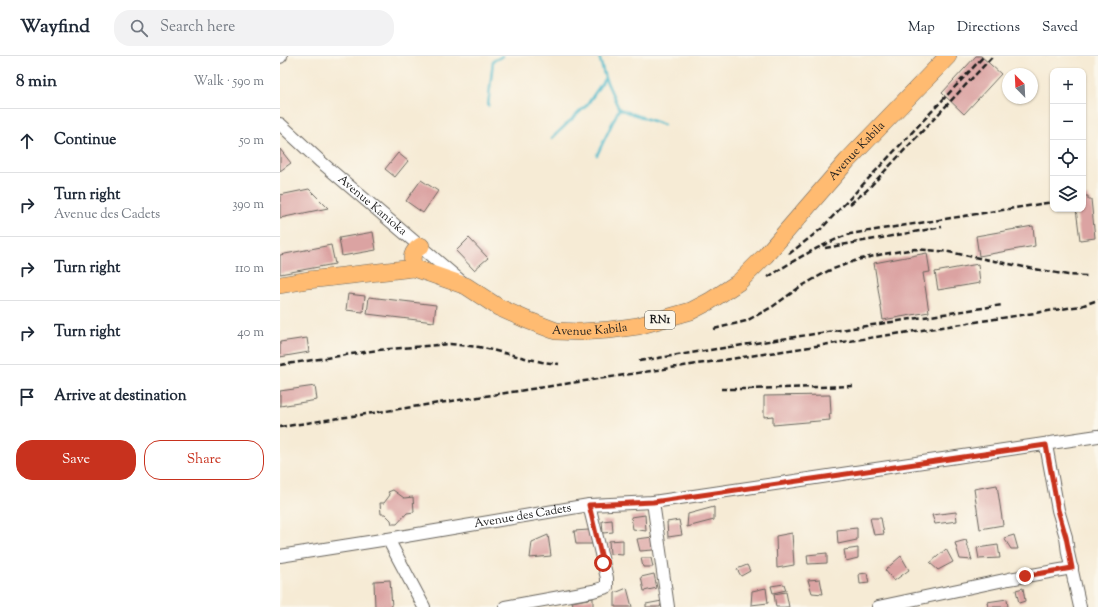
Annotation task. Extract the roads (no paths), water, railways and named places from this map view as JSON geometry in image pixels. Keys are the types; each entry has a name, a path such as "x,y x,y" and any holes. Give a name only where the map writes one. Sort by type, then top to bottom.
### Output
{"highway":[{"name":"Avenue Kabila","path":"280,285 308,280 414,268 466,286 498,307 556,331 580,332 638,326 691,311 710,301 739,282 765,256 847,161 948,56"},
{"path":"414,268 411,259 412,255 416,249 421,246"}],"street":[{"name":"Avenue Kanioka","path":"280,124 364,199 421,246 466,286"},
{"name":"Avenue des Cadets","path":"280,556 589,505 653,502 1046,445 1098,436"},
{"path":"1046,445 1058,510 1066,537 1080,607"},
{"path":"653,502 668,607"},
{"path":"505,607 593,591 607,586 607,578 589,505"},
{"path":"388,539 424,607"},
{"path":"878,607 1009,579 1072,568"}],"waterway":[{"path":"488,106 493,61 503,56"},
{"path":"597,155 619,109 605,78 599,56"},
{"path":"552,138 587,105 605,78"},
{"path":"619,109 664,125"}],"railway":[{"path":"789,254 821,229 984,56"},
{"path":"850,204 866,191 993,56"},
{"path":"768,277 808,253 850,234 1050,202"},
{"path":"825,248 942,227"},
{"path":"714,329 746,321 772,307 800,287 828,271 857,260 915,249 949,252 1068,275 1087,276"},
{"path":"280,427 1081,306 1098,300"},
{"path":"639,361 1002,305"},
{"path":"280,365 378,350 450,344 479,347 542,362 559,364"},
{"path":"721,389 854,386"}]}
